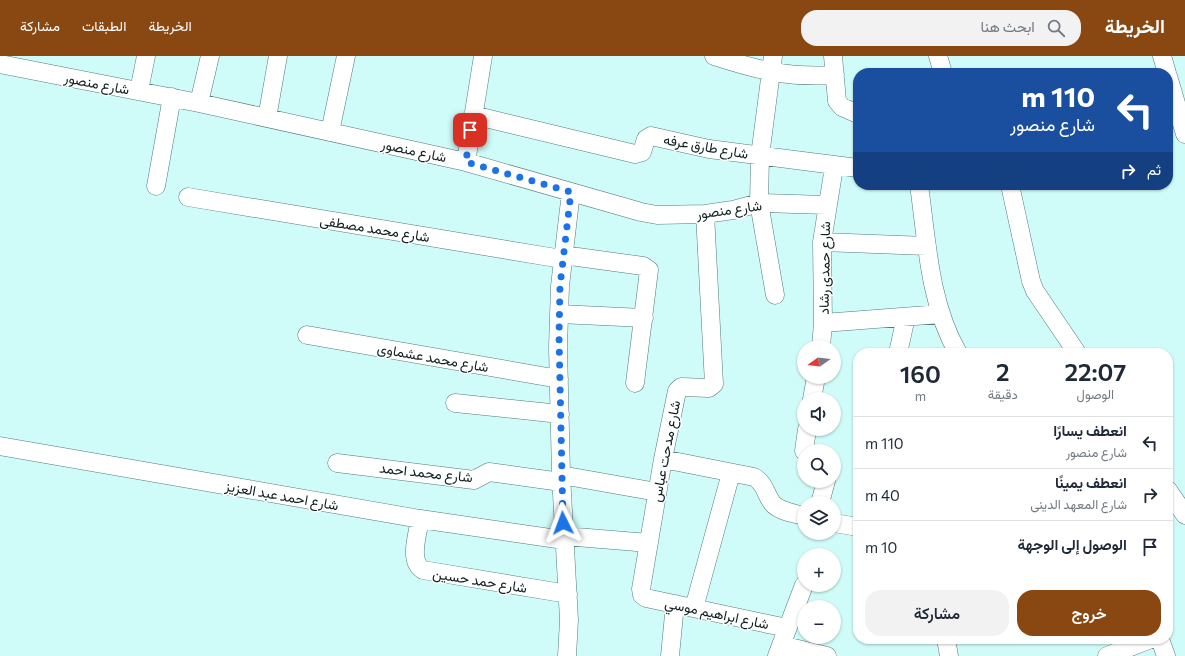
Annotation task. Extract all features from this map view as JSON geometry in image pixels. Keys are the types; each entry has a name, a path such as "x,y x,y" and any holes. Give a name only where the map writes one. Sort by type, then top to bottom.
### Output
{"street":[{"path":"139,91 146,56"},
{"path":"199,103 210,56"},
{"path":"266,118 278,56"},
{"path":"330,132 346,56"},
{"path":"466,162 482,56"},
{"path":"714,56 772,64 803,76 835,75"},
{"path":"833,56 837,103 853,111"},
{"path":"938,56 942,68"},
{"path":"1162,56 1166,68"},
{"name":"شارع منصور","path":"0,64 172,97 466,162 641,212 657,215 705,214 733,210 759,203 827,205"},
{"path":"772,64 760,156 759,203 774,295"},
{"path":"1173,93 1185,134"},
{"path":"156,186 172,97"},
{"name":"شارع طارق عرفه","path":"473,115 635,154 642,152 646,139 651,136 709,149 834,167 853,168"},
{"name":"شارع حمدى رشاد","path":"822,340 823,323 822,242 834,167"},
{"path":"920,190 927,246 941,314 956,348"},
{"path":"1011,190 1031,280 1035,291 1074,348"},
{"path":"567,656 569,620 561,478 559,314 563,257 571,192"},
{"name":"شارع محمد مصطفى","path":"188,197 563,257 643,266 647,268 649,273 644,318"},
{"name":"شارع مدحت عباس","path":"646,598 642,595 641,589 663,459 678,388 708,388 714,384 705,214"},
{"path":"822,242 927,246"},
{"path":"559,314 644,318 635,383"},
{"path":"823,323 941,314"},
{"path":"899,348 906,317"},
{"name":"شارع محمد عشماوى","path":"307,335 559,379"},
{"path":"455,403 560,414"},
{"name":"شارع احمد عبد العزيز","path":"0,446 420,519 564,538 649,543"},
{"path":"663,459 754,477 761,481 773,504 783,511 797,514"},
{"name":"شارع محمد احمد","path":"337,463 474,480 489,472 561,478 657,492"},
{"path":"694,608 731,473"},
{"path":"1173,497 1185,515"},
{"name":"شارع حمد حسين","path":"420,519 414,557 416,564 422,570 568,594"},
{"path":"841,524 853,526"},
{"path":"801,592 779,651 818,655"},
{"name":"شارع ابراهيم موسي","path":"646,598 787,628"},
{"path":"670,656 675,604"},
{"path":"947,644 949,656"},
{"path":"1107,656 1138,644"},
{"path":"1162,644 1166,656"}],"route":[{"path":"470,130 466,162 571,192 562,259 558,347 563,523"}]}
